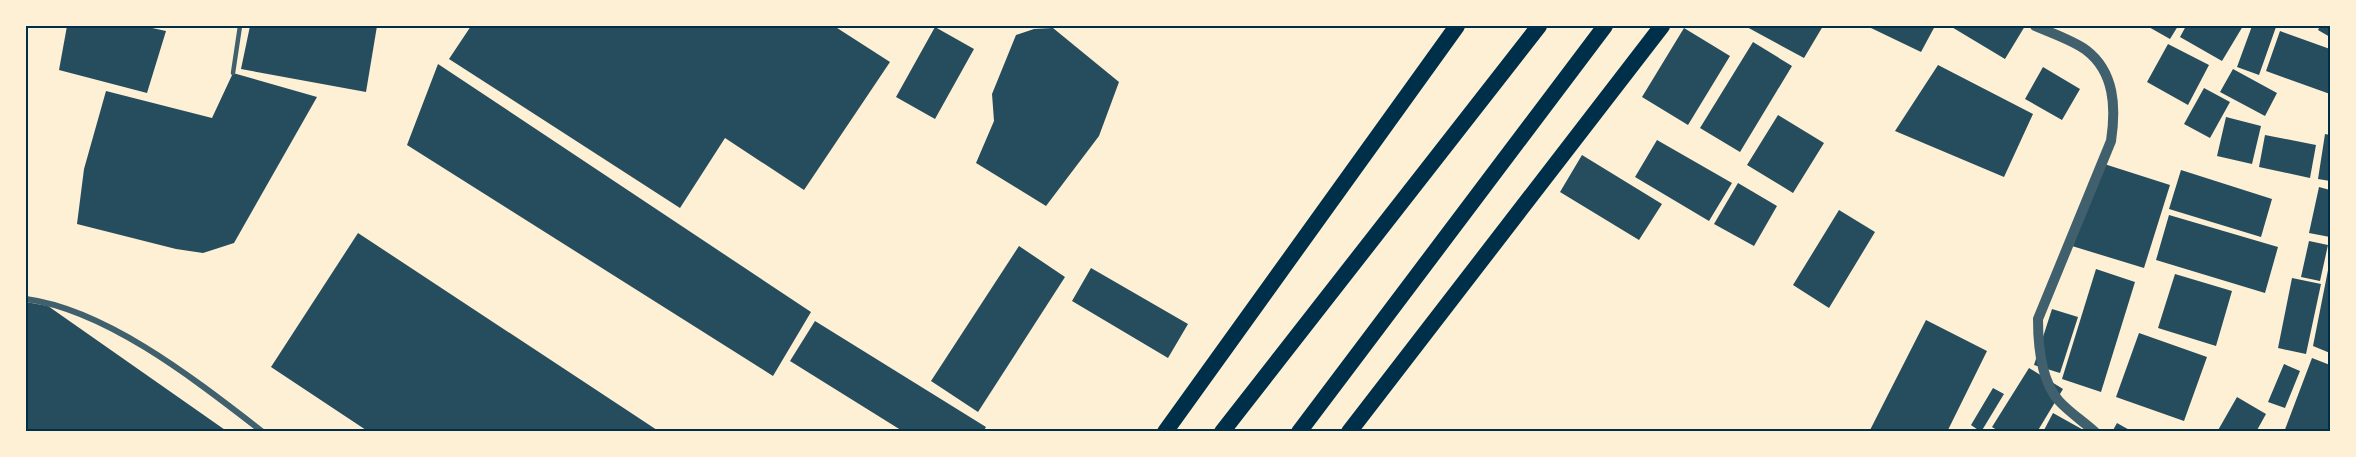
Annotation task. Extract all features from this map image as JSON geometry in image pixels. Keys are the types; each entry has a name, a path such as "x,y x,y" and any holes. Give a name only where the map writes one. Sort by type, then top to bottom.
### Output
{"highway":[{"path":"1165,432 1457,26"},
{"path":"1222,432 1539,26"},
{"path":"1299,432 1605,26"},
{"path":"1349,432 1662,26"}],"street":[{"path":"2035,26 2085,49 2099,62 2110,83 2114,100 2115,118 2111,141 2038,319 2038,345 2046,375 2058,400 2096,432"},
{"path":"26,299 45,302 98,323 164,359 263,432"}],"lane":[{"path":"233,73 240,26"}],"building":[{"path":"67,26 143,26 166,31 147,93 59,70"},
{"path":"250,26 377,26 366,92 241,69"},
{"path":"471,26 834,26 890,62 804,190 725,138 680,208 449,59"},
{"path":"1745,26 1823,26 1804,58"},
{"path":"1872,26 1935,26 1921,52 1871,28"},
{"path":"1950,26 2025,26 2005,59"},
{"path":"2147,26 2178,26 2170,39"},
{"path":"2186,26 2243,26 2222,61 2180,37"},
{"path":"2252,26 2276,27 2259,75 2237,67"},
{"path":"2320,26 2330,26 2330,37 2318,30"},
{"path":"935,27 974,49 935,119 896,97"},
{"path":"1053,28 1119,82 1099,136 1046,206 976,163 994,121 992,94 1016,35 1034,29"},
{"path":"1684,28 1730,56 1688,125 1642,97"},
{"path":"2280,31 2330,49 2330,94 2266,71"},
{"path":"1753,42 1792,66 1740,152 1700,128"},
{"path":"2168,44 2209,65 2188,105 2147,82"},
{"path":"438,64 811,312 773,376 407,145"},
{"path":"1938,65 2033,114 2004,177 1895,131"},
{"path":"2043,67 2080,89 2062,120 2025,99"},
{"path":"2233,69 2277,93 2265,116 2220,92"},
{"path":"233,73 317,97 234,243 203,253 176,249 77,224 84,169 106,91 212,118"},
{"path":"2204,88 2230,102 2210,138 2184,124"},
{"path":"1778,115 1824,143 1793,193 1747,165"},
{"path":"2226,117 2261,126 2252,164 2217,156"},
{"path":"2325,134 2330,135 2330,181 2318,179"},
{"path":"2265,135 2316,145 2310,178 2259,167"},
{"path":"1657,140 1732,183 1709,221 1635,177"},
{"path":"1582,155 1662,204 1639,240 1560,192"},
{"path":"2098,162 2170,185 2144,268 2072,246"},
{"path":"2181,170 2272,199 2261,237 2169,209"},
{"path":"1738,183 1777,206 1754,246 1714,224"},
{"path":"2319,187 2330,190 2330,237 2309,233"},
{"path":"1839,210 1875,232 1829,308 1793,285"},
{"path":"2169,215 2278,247 2265,293 2156,260"},
{"path":"358,233 660,432 369,432 271,367"},
{"path":"2309,241 2328,245 2320,281 2301,277"},
{"path":"1019,246 1065,277 978,412 931,381"},
{"path":"2330,265 2330,353 2313,346"},
{"path":"1091,268 1188,324 1168,358 1072,301"},
{"path":"2096,269 2135,282 2101,392 2062,379"},
{"path":"2175,274 2232,291 2216,346 2158,328"},
{"path":"2292,278 2321,284 2306,354 2278,348"},
{"path":"26,302 48,306 228,432 26,432"},
{"path":"2052,309 2078,317 2060,373 2034,365"},
{"path":"1926,320 1987,351 1947,432 1869,432"},
{"path":"815,321 986,427 983,432 904,432 790,361"},
{"path":"2139,333 2207,357 2184,421 2116,397"},
{"path":"2312,358 2330,365 2330,432 2284,432"},
{"path":"2284,364 2300,371 2285,408 2268,402"},
{"path":"2029,368 2063,389 2037,432 2000,432 1992,427"},
{"path":"1993,388 2004,394 1981,432 1971,425"},
{"path":"2237,397 2266,414 2256,432 2217,432"},
{"path":"2053,413 2087,432 2043,432"},
{"path":"2117,423 2133,432 2112,432"}]}
